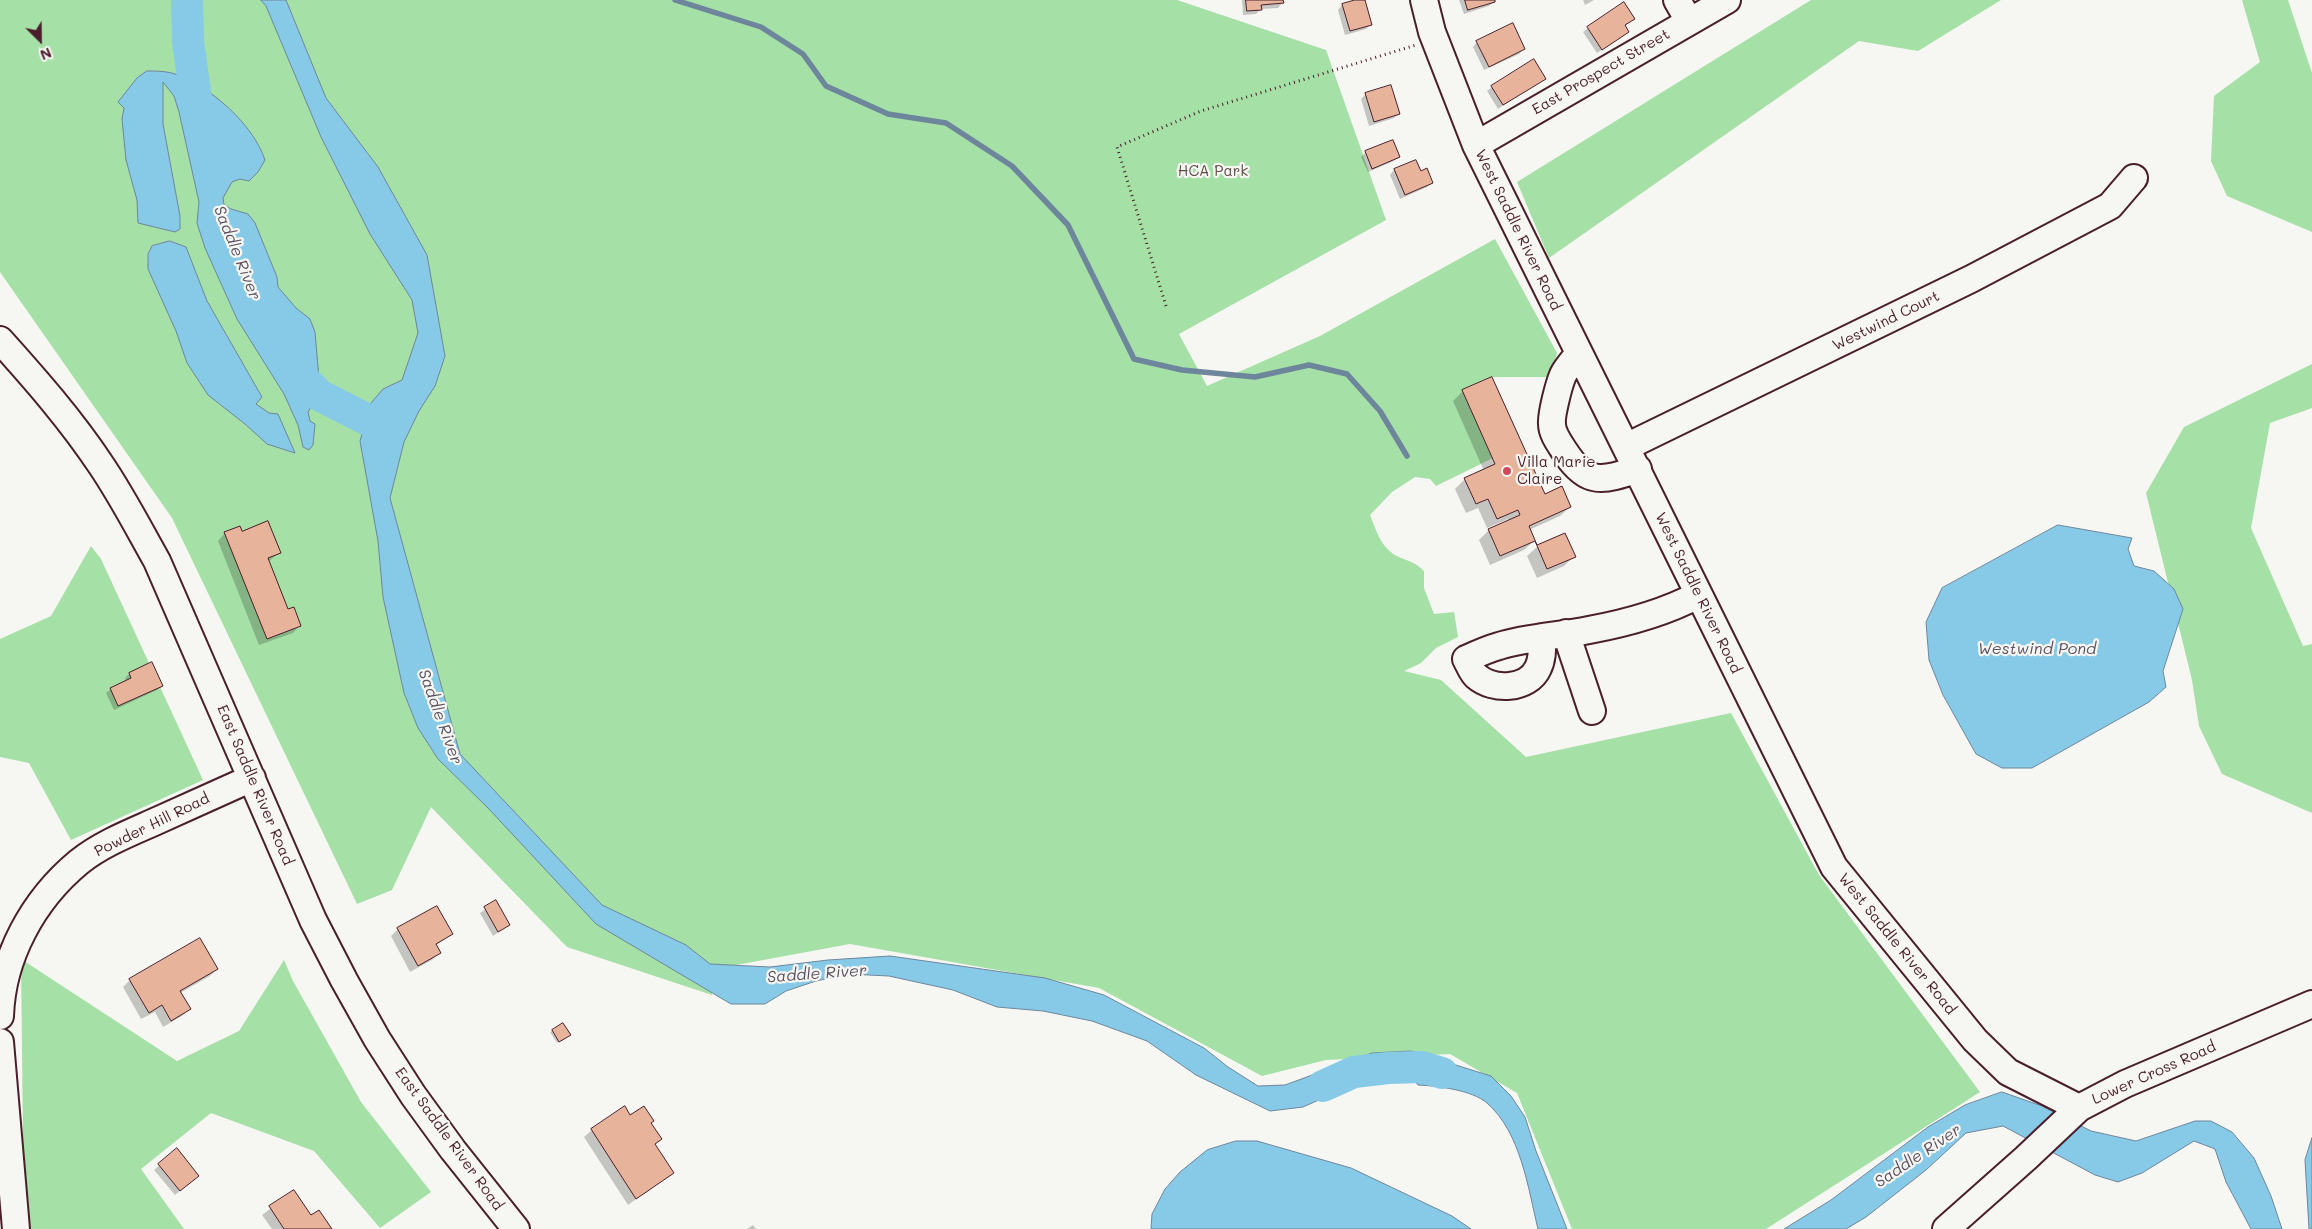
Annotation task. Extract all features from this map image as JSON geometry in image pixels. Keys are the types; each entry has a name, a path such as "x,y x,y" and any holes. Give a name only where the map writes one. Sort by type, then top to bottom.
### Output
{"street":[{"name":"West Saddle River Road","path":"1424,0 1435,39 1476,145 1834,867 1975,1040 1992,1058 2008,1072 2074,1112"},
{"name":"East Prospect Street","path":"1476,145 1683,10 1726,0"},
{"name":"Westwind Court","path":"1579,353 1563,375 1552,424 1558,440 1578,470 1597,479 1611,478 1632,458 2110,206 2134,178"},
{"name":"East Saddle River Road","path":"0,340 70,421 102,466 131,513 157,561 313,920 344,980 377,1039 413,1095 453,1150 516,1229"},
{"path":"1592,711 1554,635 1643,618 1682,604 1698,595"},
{"name":"Powder Hill Road","path":"0,1016 6,973 14,948 33,913 55,884 79,862 107,844 252,778"},
{"name":"Lower Cross Road","path":"1946,1229 2026,1158 2074,1112 2125,1084 2312,1004"},
{"path":"0,1042 16,1229"}],"path":[{"path":"1166,306 1117,147 1201,111 1435,39"}],"green space":[{"name":"HCA Park","path":"0,0 1177,0 1326,50 1386,220 1179,334 1207,386 1320,336 1495,239 1557,353 1551,377 1492,377 1462,390 1493,458 1436,486 1430,479 1415,477 1392,492 1370,515 1380,538 1391,553 1417,565 1424,571 1424,588 1434,614 1454,612 1458,637 1436,648 1421,663 1404,671 1441,680 1526,757 1731,713 1819,875 1980,1092 1766,1229 1572,1229 1517,1093 1450,1054 1326,1060 1262,1076 1099,988 850,944 709,970 712,995 567,947 431,807 392,890 357,904 172,518 0,272"},
{"path":"1811,0 2001,0 1918,51 1859,41 1549,258 1517,182"},
{"path":"2242,0 2288,0 2312,73 2312,232 2227,196 2211,161 2214,96 2260,62"},
{"path":"2312,364 2312,408 2270,423 2251,528 2303,646 2312,644 2312,813 2222,774 2199,726 2192,680 2146,493 2184,427"},
{"path":"91,546 101,559 203,780 71,840 29,763 0,757 0,639 51,616"},
{"path":"21,959 177,1061 239,1031 284,960 293,981 361,1102 431,1192 380,1228 314,1151 211,1113 141,1169 184,1229 24,1229"}],"water":[{"path":"261,0 286,0 326,98 378,167 427,255 445,356 435,386 419,411 404,442 390,498 460,754 602,905 686,945 710,964 770,967 828,960 890,956 1045,978 1104,995 1204,1048 1228,1067 1258,1086 1285,1085 1372,1053 1411,1051 1491,1076 1511,1096 1525,1117 1536,1151 1567,1229 1538,1229 1522,1162 1508,1130 1499,1115 1487,1103 1464,1092 1418,1085 1408,1073 1393,1065 1376,1066 1361,1072 1349,1086 1303,1107 1270,1111 1196,1075 1147,1041 1092,1021 1043,1011 997,1007 953,990 889,976 848,974 816,981 786,991 765,1004 731,1004 596,924 488,808 438,759 418,728 404,693 383,597 378,541 360,441 371,403 383,389 402,380 418,333 412,300 370,234 321,137 266,6"},
{"path":"147,71 175,74 189,80 216,97 241,120 251,133 265,160 258,172 249,181 240,179 232,182 223,198 224,205 248,214 255,223 277,277 278,287 296,308 310,319 315,332 319,378 316,399 308,412 310,421 315,424 313,445 309,450 303,447 298,425 284,394 237,319 205,248 197,223 199,202 179,112 174,96 163,82 163,124 180,216 180,229 175,232 138,223 137,200 126,160 122,119 124,108 118,102 137,78"},
{"path":"170,241 186,247 207,301 262,397 256,404 269,413 278,414 295,453 267,444 208,395 187,363 176,331 148,269 148,254 152,246"},
{"name":"Westwind Pond","path":"2058,525 2132,538 2128,549 2134,566 2154,571 2174,589 2183,609 2163,671 2166,687 2149,702 2032,768 2002,768 1976,754 1943,695 1929,660 1926,622 1942,588"},
{"path":"2002,1092 2042,1106 2091,1131 2136,1141 2195,1121 2211,1121 2232,1132 2254,1158 2271,1196 2282,1229 2251,1229 2226,1182 2215,1149 2194,1141 2142,1173 2118,1182 2095,1175 2003,1126 1966,1133 1926,1170 1866,1217 1846,1229 1784,1229 1831,1200 1928,1127 1965,1105"},
{"path":"2312,1138 2312,1229 2309,1229 2305,1160"},
{"path":"1236,1141 1257,1141 1351,1168 1452,1216 1471,1229 1151,1229 1152,1214 1165,1189 1180,1172 1207,1150"}],"building":[{"path":"1246,0 1283,0 1284,3 1261,5 1262,10 1247,11"},
{"path":"1355,0 1365,0 1372,25 1350,31 1342,4"},
{"path":"1465,0 1495,0 1495,2 1468,10"},
{"path":"1624,2 1635,19 1625,25 1629,32 1602,50 1587,27"},
{"path":"1513,23 1525,49 1489,67 1476,41"},
{"path":"1534,59 1546,79 1503,105 1491,86"},
{"path":"1391,85 1400,114 1374,122 1365,93"},
{"path":"1393,140 1400,157 1372,169 1365,151"},
{"path":"1416,160 1421,171 1427,168 1433,183 1405,195 1394,169"},
{"name":"Villa Marie Claire","path":"1492,377 1545,494 1562,486 1571,507 1529,526 1537,545 1565,533 1576,557 1547,569 1535,541 1500,556 1488,529 1520,515 1518,510 1497,519 1488,499 1476,504 1464,478 1495,464 1462,390"},
{"path":"268,521 281,553 268,558 288,609 294,607 301,626 267,639 224,532 240,526 242,531"},
{"path":"152,662 163,686 118,706 110,688 131,678 129,673"},
{"path":"496,900 510,925 498,932 484,907"},
{"path":"437,906 453,934 436,944 441,953 418,966 397,928"},
{"path":"200,938 218,969 180,991 191,1009 171,1021 162,1005 149,1013 129,979"},
{"path":"563,1023 571,1035 559,1042 552,1030"},
{"path":"625,1106 630,1115 644,1106 654,1121 651,1123 662,1139 655,1144 674,1173 636,1199 591,1129"},
{"path":"177,1148 199,1176 180,1191 158,1164"},
{"path":"294,1190 311,1215 319,1210 332,1229 284,1229 269,1206"}],"waterway":[{"name":"Saddle River","path":"187,0 188,42 200,127"},
{"path":"675,0 761,27 803,54 826,86 888,114 946,123 1012,166 1068,225 1134,359 1182,370 1255,377 1309,365 1347,374 1380,411 1407,456"},
{"name":"Saddle River","path":"287,362 319,395 380,426 380,455"},
{"name":"Saddle River","path":"1323,1086 1354,1072 1388,1068 1422,1067 1442,1073"}],"place":[{"name":"Villa Marie Claire","path":"1507,471"}]}
